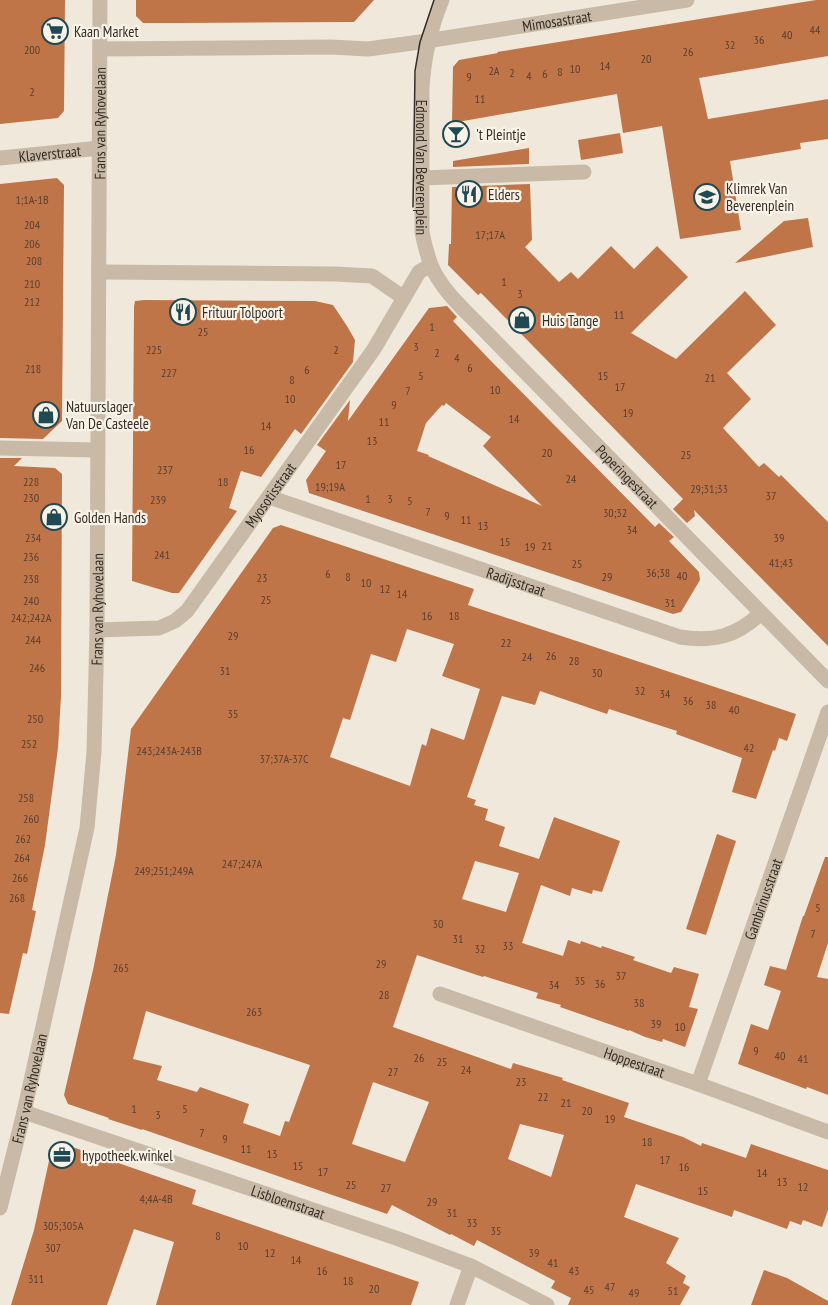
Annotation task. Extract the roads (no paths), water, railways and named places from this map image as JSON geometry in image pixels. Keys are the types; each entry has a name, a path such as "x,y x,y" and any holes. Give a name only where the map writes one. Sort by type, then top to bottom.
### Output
{"street":[{"name":"Frans van Ryhovelaan","path":"0,1208 24,1112 87,828 94,752 97,630 100,0"},
{"name":"Edmond Van Beverenplein","path":"431,266 422,232 422,88 428,40 434,17 442,0"},
{"name":"Mimosastraat","path":"428,40 687,0"},
{"path":"100,49 331,47 368,49 428,40"},
{"name":"Klaverstraat","path":"0,158 99,148"},
{"path":"421,178 584,172"},
{"path":"99,272 372,276 404,298 419,272 431,266"},
{"name":"Poperingestraat","path":"431,266 442,284 464,310 828,681"},
{"name":"Myosotisstraat","path":"97,630 159,628 175,621 187,611 374,349 404,298"},
{"path":"0,448 98,450"},
{"name":"Radijsstraat","path":"269,497 680,637 715,639 750,624 761,613"},
{"name":"Gambrinusstraat","path":"698,1084 828,712"},
{"name":"Hoppestraat","path":"440,994 828,1132"},
{"name":"Lisbloemstraat","path":"24,1112 471,1266 547,1305"},
{"path":"457,1305 471,1266"}],"tram line":[{"path":"413,207 415,71 420,42 434,0"}],"place":[{"name":"Kaan Market","path":"55,31"},
{"name":"'t Pleintje","path":"456,134"},
{"name":"Elders","path":"469,194"},
{"name":"Klimrek Van Beverenplein","path":"707,197"},
{"name":"Frituur Tolpoort","path":"183,312"},
{"name":"Huis Tange","path":"522,320"},
{"name":"Natuurslager Van De Casteele","path":"46,415"},
{"name":"Golden Hands","path":"54,517"},
{"name":"hypotheek.winkel","path":"62,1155"}]}
